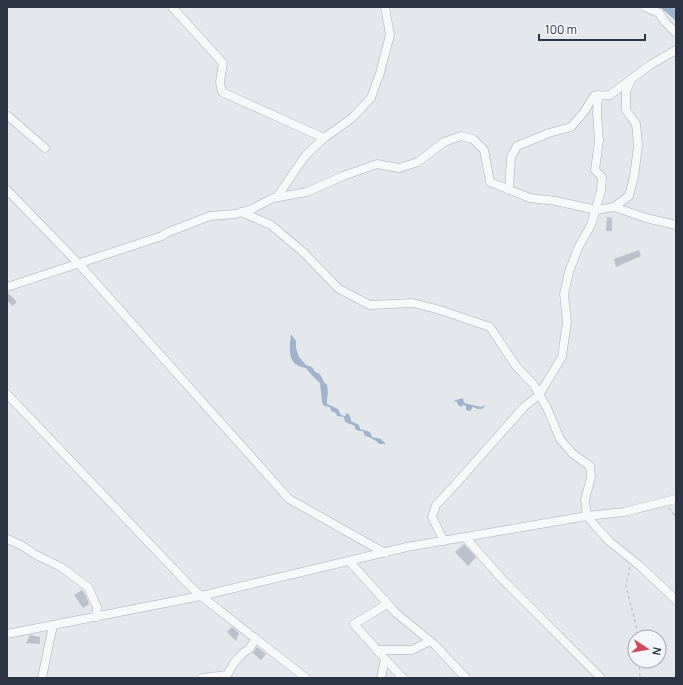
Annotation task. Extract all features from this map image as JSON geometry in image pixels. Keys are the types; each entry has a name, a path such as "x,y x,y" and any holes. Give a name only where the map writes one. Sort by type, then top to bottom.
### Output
{"street":[{"path":"172,7 223,63 220,82 222,92 324,138"},
{"path":"277,197 305,156 324,138 352,118 371,98 380,73 390,35 386,7"},
{"path":"644,7 659,13 665,22 676,33"},
{"path":"509,190 511,157 517,146 549,133 571,127 584,112 594,96 610,95 650,65 676,50"},
{"path":"7,287 162,236 166,233 210,216 235,214 252,209 273,198 307,192 343,176 377,164 399,168 418,162 444,142 461,136 473,139 484,150 490,182 530,198 556,201 596,210 614,207 629,196 634,177 638,145 636,124 626,110 626,91 632,79"},
{"path":"444,541 432,517 436,505 524,407 539,395 562,357 567,322 564,294 569,272 578,248 591,225 601,191 602,177 595,170 600,141 597,113 598,96"},
{"path":"7,116 44,148"},
{"path":"7,190 79,264 289,499 385,553"},
{"path":"614,207 646,218 676,225"},
{"path":"241,212 271,225 303,252 339,289 370,305 413,303 440,310 490,328 516,366 534,385 547,408 560,439 573,454 590,466 591,477 585,500 587,516 596,528 676,600"},
{"path":"7,394 185,581 201,596 306,678"},
{"path":"7,634 201,596 408,547 587,516 624,512 676,499"},
{"path":"465,537 502,579 601,678"},
{"path":"7,539 21,545 36,555 61,566 88,587 98,607 96,617"},
{"path":"349,561 396,613 430,641 466,678"},
{"path":"385,600 384,606 354,624 404,678"},
{"path":"42,678 53,625"},
{"path":"202,678 228,676 234,662 249,649 256,639"},
{"path":"377,650 412,650 430,641"},
{"path":"381,678 385,659"}],"path":[{"path":"665,502 676,518"},
{"path":"631,559 626,586 637,629"}],"water":[{"path":"660,7 672,7 676,10 676,21"},
{"path":"291,334 296,341 296,348 299,357 306,365 312,367 315,372 320,374 327,385 327,404 338,409 341,415 345,416 347,413 351,421 359,425 360,429 370,432 372,437 381,439 386,444 379,444 373,439 365,436 363,431 355,429 355,426 345,422 344,417 337,416 336,413 331,411 330,407 324,406 322,402 320,383 306,368 297,365 290,355"},
{"path":"463,398 464,403 481,407 486,405 482,409 472,407 471,411 466,410 466,406 463,405 461,407 457,402 453,401"}],"building":[{"path":"607,217 612,218 612,231 606,231"},
{"path":"639,250 641,256 616,267 614,259"},
{"path":"7,292 16,301 16,303 12,306 7,300"},
{"path":"464,544 476,557 468,566 455,552"},
{"path":"82,590 89,604 83,608 74,595"},
{"path":"232,627 239,633 236,641 227,632"},
{"path":"30,635 40,637 40,644 26,643"},
{"path":"257,647 266,654 261,660 253,653"}]}
